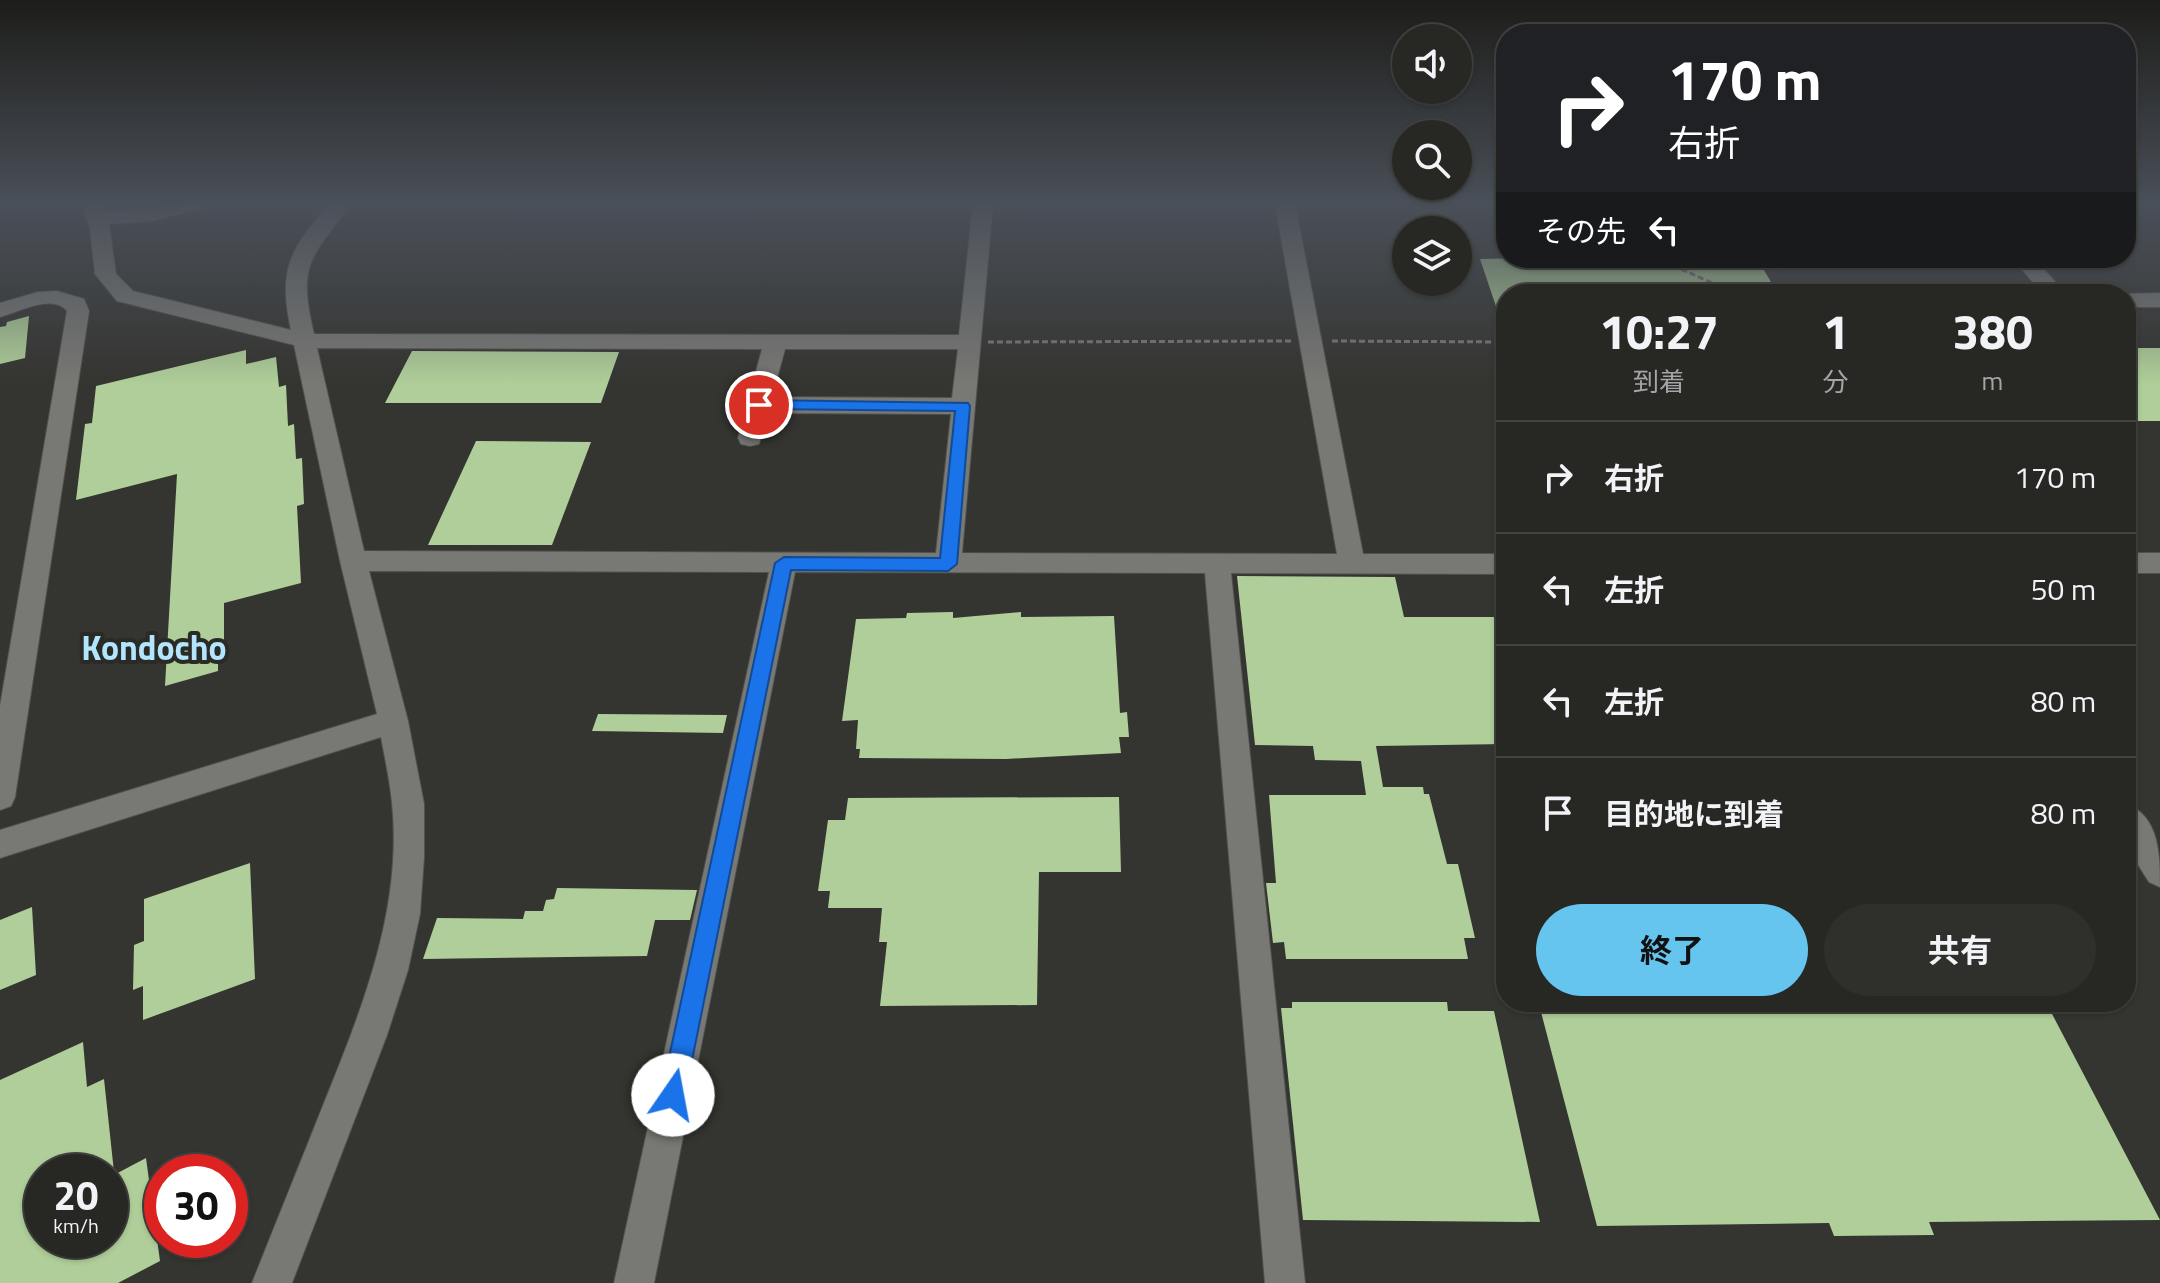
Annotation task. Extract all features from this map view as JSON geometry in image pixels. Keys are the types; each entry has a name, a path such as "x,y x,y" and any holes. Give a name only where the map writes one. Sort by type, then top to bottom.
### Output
{"street":[{"path":"101,264 110,286 125,296 306,341 969,342"},
{"path":"272,1283 369,1035 391,970 403,914 408,857 408,804 393,721 353,561 294,295 298,264"},
{"path":"948,564 977,264"},
{"path":"1296,264 1352,564"},
{"path":"2031,268 2046,284"},
{"path":"0,310 36,299 55,297 76,304 78,311 0,797"},
{"path":"2136,300 2160,300"},
{"path":"750,438 775,342"},
{"path":"759,405 963,406"},
{"path":"353,561 1496,564"},
{"path":"634,1283 784,563"},
{"path":"1217,563 1285,1283"},
{"path":"2136,563 2160,563"},
{"path":"0,844 393,721"},
{"path":"2136,833 2159,869"}],"path":[{"path":"1678,268 1714,284"},
{"path":"969,342 1496,342"}],"building":[{"path":"1482,264 1496,264 1496,268 1763,268 1772,284 1496,284 1496,306"},
{"path":"29,316 25,358 0,364 0,327"},
{"path":"2136,348 2160,348 2160,421 2136,421"},
{"path":"246,350 246,364 276,357 279,387 286,385 288,426 294,424 296,459 302,458 304,504 297,506 301,583 224,603 224,661 218,663 218,671 165,686 177,474 76,500 85,424 92,423 96,386"},
{"path":"412,351 619,352 601,403 385,403"},
{"path":"476,441 591,442 552,545 428,545"},
{"path":"1237,576 1395,577 1404,617 1496,617 1496,744 1376,746 1383,787 1423,787 1424,794 1429,794 1447,864 1458,864 1475,938 1464,938 1468,959 1286,959 1284,942 1273,943 1266,883 1276,883 1269,795 1366,795 1361,761 1315,760 1313,746 1255,745"},
{"path":"953,612 953,618 1021,612 1021,617 1114,616 1120,713 1127,712 1129,737 1119,737 1121,753 1006,759 859,758 860,749 856,749 858,720 842,721 856,619 906,618 907,613"},
{"path":"598,714 727,715 723,733 592,731"},
{"path":"1119,797 1121,872 1039,872 1037,1005 880,1006 887,942 879,942 882,908 828,908 830,891 818,891 828,820 845,820 848,798"},
{"path":"250,863 255,979 143,1020 143,986 133,990 134,945 144,941 144,899"},
{"path":"557,888 697,890 690,920 655,920 647,956 423,959 437,918 523,919 525,911 543,911 546,900 554,899"},
{"path":"32,907 36,975 0,990 0,920"},
{"path":"1292,1002 1447,1002 1448,1011 1494,1011 1540,1222 1303,1220 1281,1008 1292,1008"},
{"path":"1541,1012 2051,1012 2160,1220 1929,1222 1934,1235 1834,1236 1829,1223 1597,1226"},
{"path":"83,1042 87,1087 104,1079 112,1154 24,1154 24,1258 128,1258 128,1168 144,1159 144,1258 160,1258 160,1261 118,1283 0,1283 0,1080"}],"district":[{"name":"Kondocho","path":"154,648"}],"route":[{"path":"673,1095 784,563 948,564 963,406 759,405"}]}
